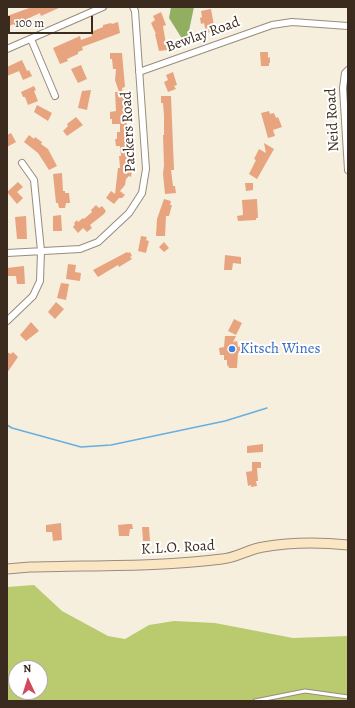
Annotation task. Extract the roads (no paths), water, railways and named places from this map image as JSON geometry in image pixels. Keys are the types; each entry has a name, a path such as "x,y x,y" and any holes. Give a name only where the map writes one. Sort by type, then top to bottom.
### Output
{"main road":[{"name":"K.L.O. Road","path":"7,569 59,566 169,564 225,559 261,547 288,544 310,542 348,545"}],"street":[{"path":"7,49 102,7"},
{"name":"Packers Road","path":"7,253 80,249 98,242 129,213 142,193 146,169 135,11 133,7"},
{"name":"Bewlay Road","path":"139,72 272,25 292,22 348,26"},
{"path":"31,38 55,96"},
{"name":"Neid Road","path":"348,70 345,73 343,88 348,170"},
{"path":"7,322 33,296 40,281 41,252 34,180 22,163"}],"lane":[{"path":"255,701 293,692 306,691 348,698"}],"waterway":[{"path":"7,425 12,428 81,447 111,445 225,421 267,408"}],"place":[{"name":"Kitsch Wines","path":"232,349"}]}
